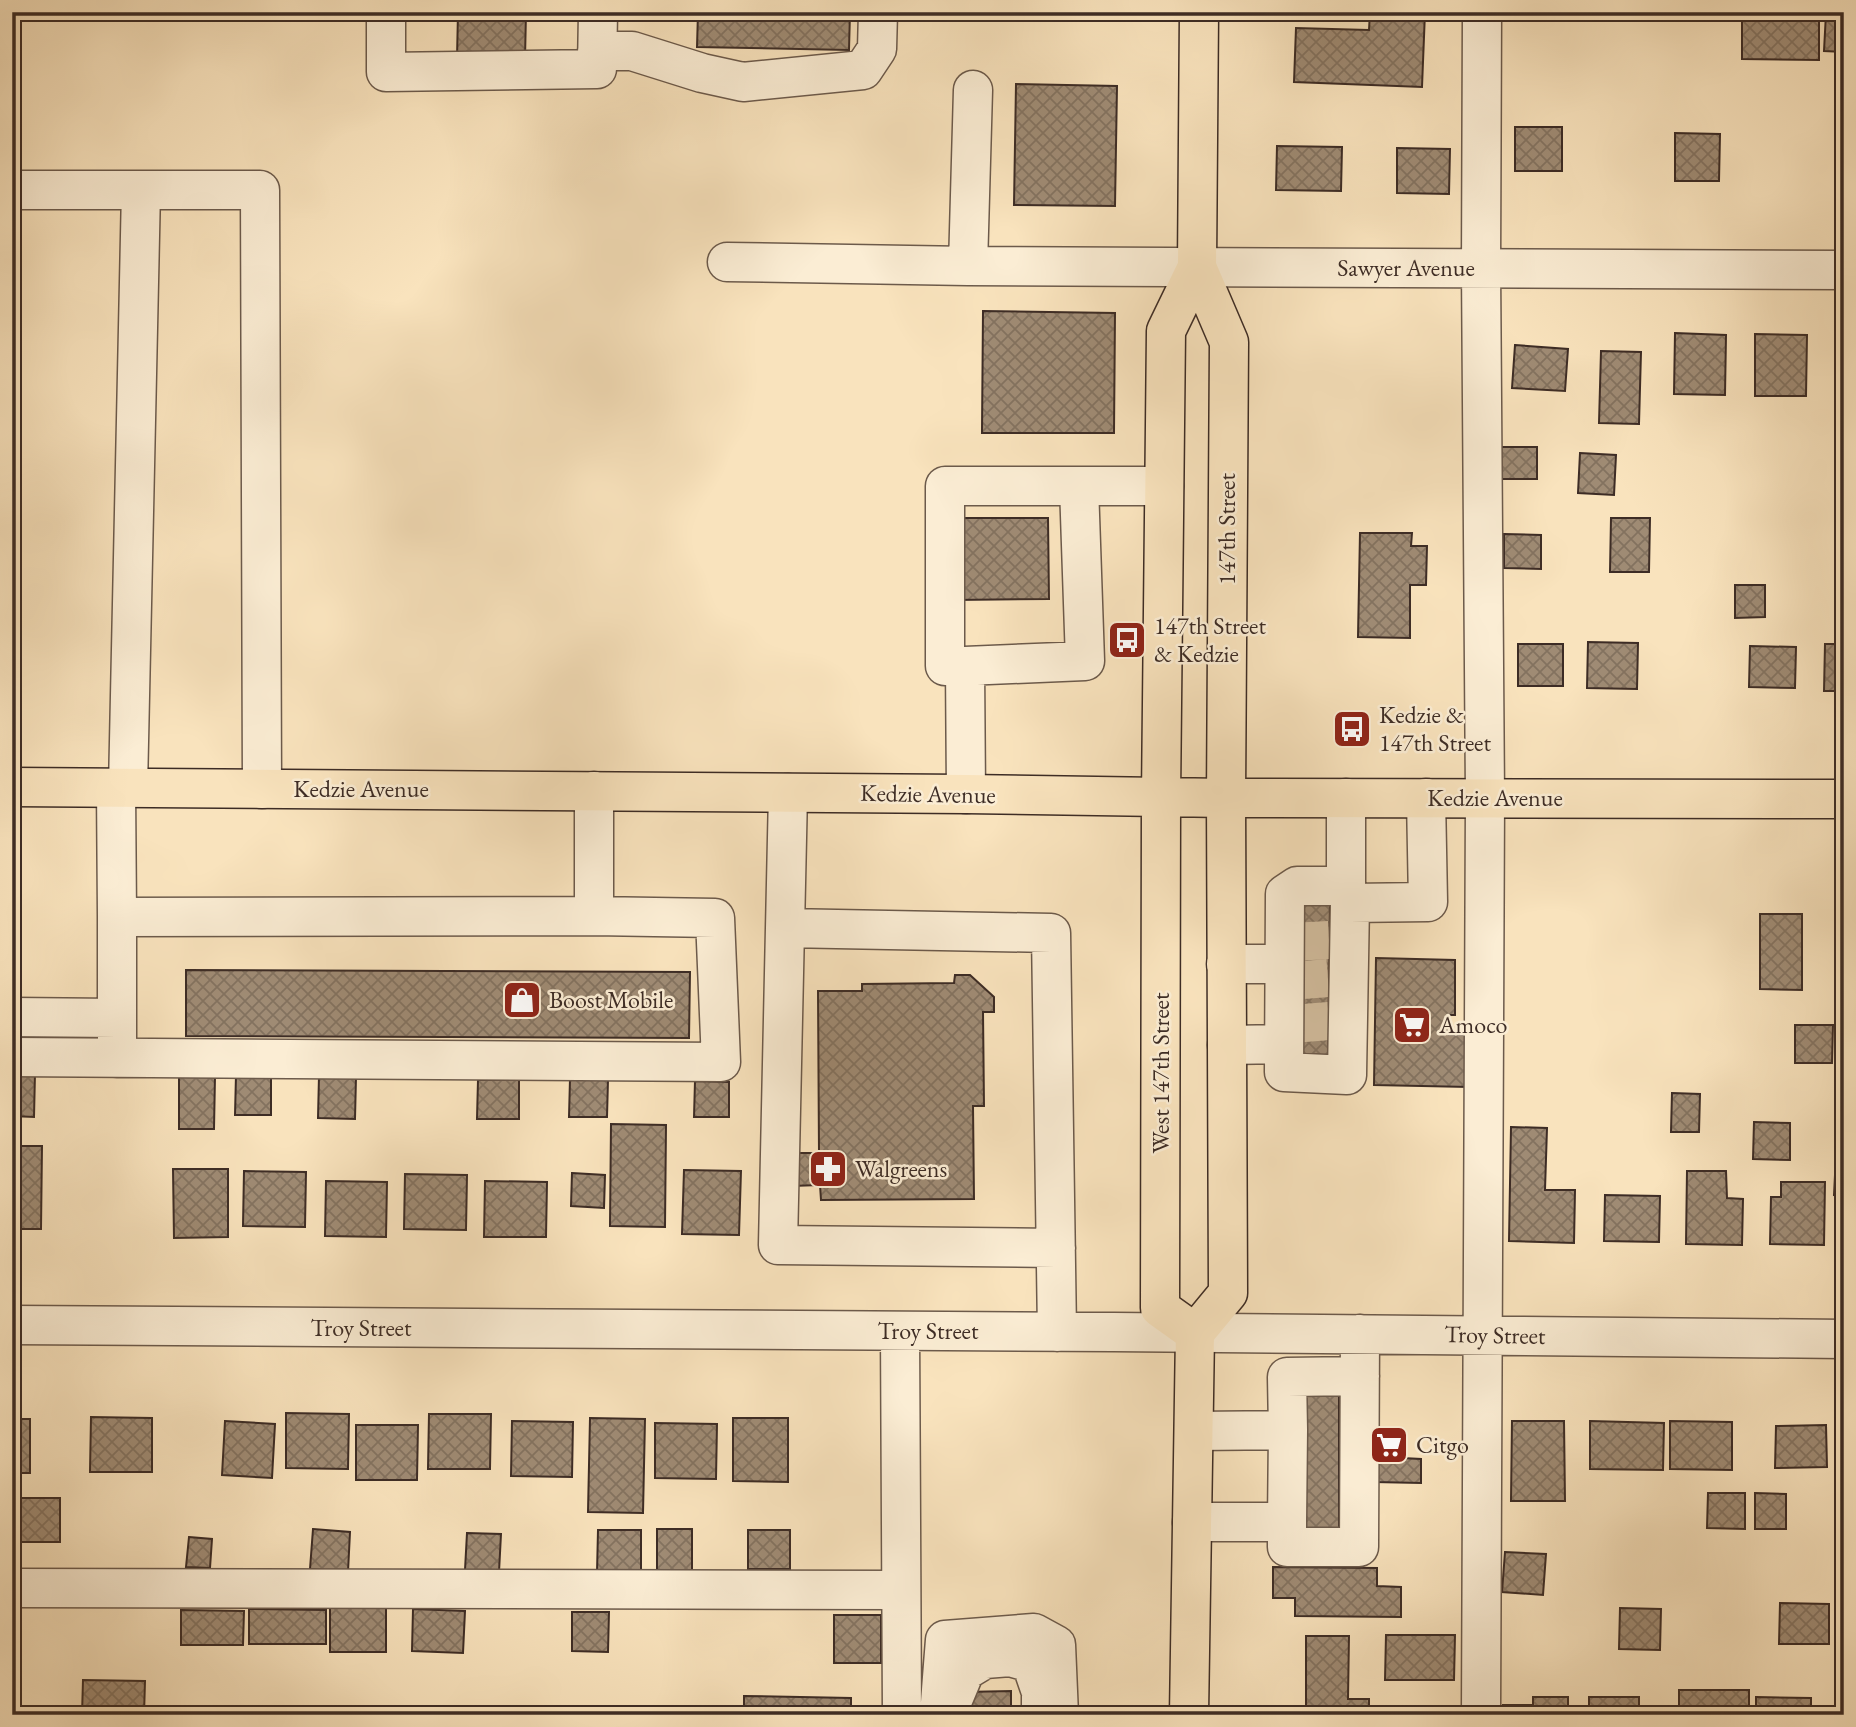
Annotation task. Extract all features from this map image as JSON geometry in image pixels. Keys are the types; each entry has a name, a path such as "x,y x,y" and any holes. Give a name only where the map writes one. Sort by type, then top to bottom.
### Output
{"main road":[{"name":"147th Street","path":"1199,12 1197,267 1229,342 1226,798"},
{"name":"147th Street","path":"1161,797 1166,331 1197,267"},
{"name":"Kedzie Avenue","path":"12,787 1226,798 1844,799"},
{"name":"West 147th Street","path":"1161,797 1160,1308 1195,1333"},
{"path":"1189,1715 1195,1333 1228,1293 1226,798"}],"street":[{"path":"386,12 386,72 597,69 598,12"},
{"path":"597,51 632,51 702,73 743,82 863,70 877,49 878,12"},
{"path":"1481,1715 1485,798 1482,12"},
{"path":"968,266 973,90"},
{"path":"12,190 260,190 262,789"},
{"path":"117,1058 117,917 141,190"},
{"name":"Sawyer Avenue","path":"727,262 968,266 1844,270"},
{"path":"1079,486 1085,661 945,666 945,486 1079,486 1164,486"},
{"path":"965,666 966,794"},
{"path":"594,791 594,916"},
{"path":"788,793 778,1245 1056,1248"},
{"path":"1227,1045 1307,1027 1339,978 1344,917 1346,798"},
{"path":"1307,1027 1287,962 1284,894 1297,886 1344,917 1428,902 1426,798"},
{"path":"12,1057 721,1062 715,918 117,917"},
{"path":"785,928 1051,933 1057,1332"},
{"path":"1226,964 1287,962"},
{"path":"12,1017 117,1017"},
{"name":"Troy Street","path":"12,1325 1844,1339"},
{"path":"901,1331 902,1715"},
{"path":"1360,1334 1360,1376 1359,1547 1287,1547 1287,1377 1360,1376"},
{"path":"1194,1431 1288,1430"},
{"path":"1192,1522 1287,1522"},
{"path":"12,1588 901,1590"},
{"path":"939,1715 946,1640 1034,1633 1056,1645 1059,1715"},
{"path":"950,1715 950,1707 965,1671 985,1658 1010,1657 1031,1663 1041,1692 1041,1715"}],"building":[{"path":"458,12 526,12 525,59 457,58"},
{"path":"698,12 850,12 849,50 697,47"},
{"path":"1370,12 1425,12 1422,87 1294,82 1296,28 1369,30"},
{"path":"1742,12 1819,13 1819,60 1742,59"},
{"path":"1826,13 1844,14 1844,52 1824,51"},
{"path":"1016,84 1117,86 1115,206 1014,205"},
{"path":"1515,127 1562,127 1562,171 1515,171"},
{"path":"1675,133 1720,134 1719,181 1675,181"},
{"path":"1277,146 1342,147 1341,191 1276,190"},
{"path":"1397,148 1450,149 1449,194 1397,193"},
{"path":"983,311 1115,313 1114,433 982,433"},
{"path":"1675,333 1726,335 1725,395 1674,394"},
{"path":"1755,334 1807,335 1806,396 1755,396"},
{"path":"1515,345 1568,349 1565,391 1512,388"},
{"path":"1601,351 1641,352 1639,424 1599,423"},
{"path":"1500,447 1537,447 1537,479 1499,479"},
{"path":"1580,453 1616,455 1614,495 1578,493"},
{"path":"954,518 1048,518 1049,599 954,600"},
{"path":"1611,518 1650,518 1649,572 1610,572"},
{"path":"1360,533 1412,533 1411,546 1427,546 1426,585 1410,585 1410,638 1358,637"},
{"path":"1504,534 1541,535 1541,569 1504,568"},
{"path":"1735,585 1765,585 1765,617 1735,618"},
{"path":"1588,642 1638,643 1637,689 1587,688"},
{"path":"1518,644 1563,644 1563,686 1518,686"},
{"path":"1825,644 1844,644 1844,691 1824,691"},
{"path":"1750,646 1796,647 1795,688 1749,687"},
{"path":"1330,901 1328,1063 1290,1062 1291,903"},
{"path":"1760,914 1802,914 1802,990 1760,989"},
{"name":"Amoco","path":"1376,958 1455,960 1455,1015 1449,1015 1449,1035 1470,1035 1469,1087 1374,1085"},
{"path":"186,970 690,972 689,1038 186,1036"},
{"name":"Walgreens","path":"955,975 970,975 994,997 994,1012 983,1012 984,1106 973,1106 974,1199 821,1200 820,1185 792,1186 792,1153 819,1153 818,991 862,991 862,984 954,983"},
{"path":"1795,1025 1833,1025 1832,1063 1795,1063"},
{"path":"12,1072 35,1073 34,1117 12,1116"},
{"path":"179,1075 215,1076 214,1129 179,1129"},
{"path":"236,1075 271,1076 271,1115 235,1115"},
{"path":"319,1076 356,1077 355,1119 318,1118"},
{"path":"570,1079 608,1080 607,1117 569,1117"},
{"path":"478,1080 519,1080 519,1119 477,1119"},
{"path":"695,1081 729,1082 729,1117 694,1117"},
{"path":"1672,1093 1700,1094 1699,1132 1671,1132"},
{"path":"1754,1122 1790,1123 1790,1160 1753,1159"},
{"path":"611,1124 666,1125 665,1227 610,1226"},
{"path":"1511,1127 1547,1128 1545,1190 1575,1190 1574,1243 1509,1241"},
{"path":"12,1146 42,1146 41,1229 12,1229"},
{"path":"1836,1155 1844,1155 1844,1196 1834,1195"},
{"path":"173,1169 228,1169 228,1237 174,1238"},
{"path":"684,1170 741,1171 739,1235 682,1234"},
{"path":"244,1171 306,1172 305,1227 243,1226"},
{"path":"1687,1171 1726,1171 1727,1198 1743,1199 1742,1245 1686,1244"},
{"path":"572,1173 605,1175 604,1208 571,1206"},
{"path":"405,1174 467,1175 466,1230 404,1229"},
{"path":"326,1181 387,1182 386,1237 325,1236"},
{"path":"485,1181 547,1182 546,1237 484,1237"},
{"path":"1781,1182 1825,1182 1824,1245 1770,1244 1771,1197 1781,1197"},
{"path":"1605,1195 1660,1196 1659,1242 1604,1241"},
{"path":"1339,1393 1339,1539 1302,1540 1301,1395"},
{"path":"286,1413 349,1414 348,1469 286,1468"},
{"path":"429,1414 491,1414 490,1469 428,1469"},
{"path":"91,1417 152,1418 152,1472 90,1472"},
{"path":"590,1418 645,1419 643,1513 588,1512"},
{"path":"733,1418 788,1418 788,1482 733,1481"},
{"path":"12,1419 30,1419 30,1473 12,1473"},
{"path":"225,1421 275,1424 272,1478 222,1475"},
{"path":"512,1421 573,1422 572,1477 511,1476"},
{"path":"1512,1421 1564,1421 1565,1501 1511,1501"},
{"path":"1590,1421 1664,1423 1663,1470 1590,1469"},
{"path":"1670,1421 1732,1422 1732,1470 1670,1469"},
{"path":"655,1423 717,1424 716,1479 655,1478"},
{"path":"356,1425 418,1425 417,1480 356,1480"},
{"path":"1826,1425 1827,1467 1775,1468 1776,1426"},
{"path":"1843,1425 1844,1495 1842,1495"},
{"name":"Citgo","path":"1375,1431 1403,1432 1402,1458 1421,1459 1421,1483 1374,1482"},
{"path":"1708,1493 1745,1493 1745,1529 1707,1528"},
{"path":"1755,1493 1786,1494 1786,1529 1755,1529"},
{"path":"12,1498 60,1498 60,1542 12,1542"},
{"path":"313,1529 350,1532 348,1572 310,1569"},
{"path":"657,1529 692,1529 692,1570 657,1570"},
{"path":"598,1530 641,1530 641,1573 597,1573"},
{"path":"748,1530 790,1530 790,1569 748,1569"},
{"path":"467,1533 501,1534 499,1572 465,1570"},
{"path":"189,1537 212,1539 210,1568 186,1567"},
{"path":"1505,1552 1546,1554 1543,1595 1502,1592"},
{"path":"1273,1567 1377,1568 1377,1586 1401,1587 1401,1617 1295,1616 1295,1598 1273,1598"},
{"path":"1780,1603 1829,1604 1829,1644 1779,1644"},
{"path":"330,1607 386,1608 386,1652 330,1652"},
{"path":"1620,1608 1661,1609 1660,1650 1619,1649"},
{"path":"249,1609 326,1610 326,1644 249,1644"},
{"path":"413,1609 465,1611 463,1653 412,1651"},
{"path":"181,1610 244,1611 243,1645 181,1645"},
{"path":"572,1612 609,1612 608,1652 572,1651"},
{"path":"834,1615 881,1615 881,1663 834,1663"},
{"path":"1386,1635 1455,1635 1454,1680 1385,1680"},
{"path":"1306,1636 1349,1636 1348,1699 1369,1699 1369,1715 1306,1715"},
{"path":"83,1680 145,1681 144,1715 82,1715"},
{"path":"1679,1690 1749,1690 1749,1715 1679,1715"},
{"path":"1011,1691 1011,1715 964,1715 964,1692"},
{"path":"744,1696 851,1698 851,1715 744,1715"},
{"path":"1533,1697 1568,1697 1568,1715 1503,1715 1503,1705 1533,1705"},
{"path":"1589,1697 1639,1697 1639,1715 1589,1715"},
{"path":"1756,1697 1811,1698 1811,1715 1756,1715"},
{"path":"1838,1700 1844,1700 1844,1715 1838,1715"},
{"path":"257,1708 318,1708 318,1715 257,1715"},
{"path":"417,1709 479,1709 479,1715 417,1715"},
{"path":"581,1711 642,1711 642,1715 581,1715"}],"tunnel":[{"path":"1292,942 1329,940"},
{"path":"1290,981 1330,978"},
{"path":"1292,1024 1329,1021"}],"place":[{"name":"147th Street & Kedzie","path":"1127,640"},
{"name":"Kedzie & 147th Street","path":"1352,729"},
{"name":"Boost Mobile","path":"522,1000"},
{"name":"Amoco","path":"1412,1025"},
{"name":"Walgreens","path":"828,1169"},
{"name":"Citgo","path":"1389,1445"}]}
